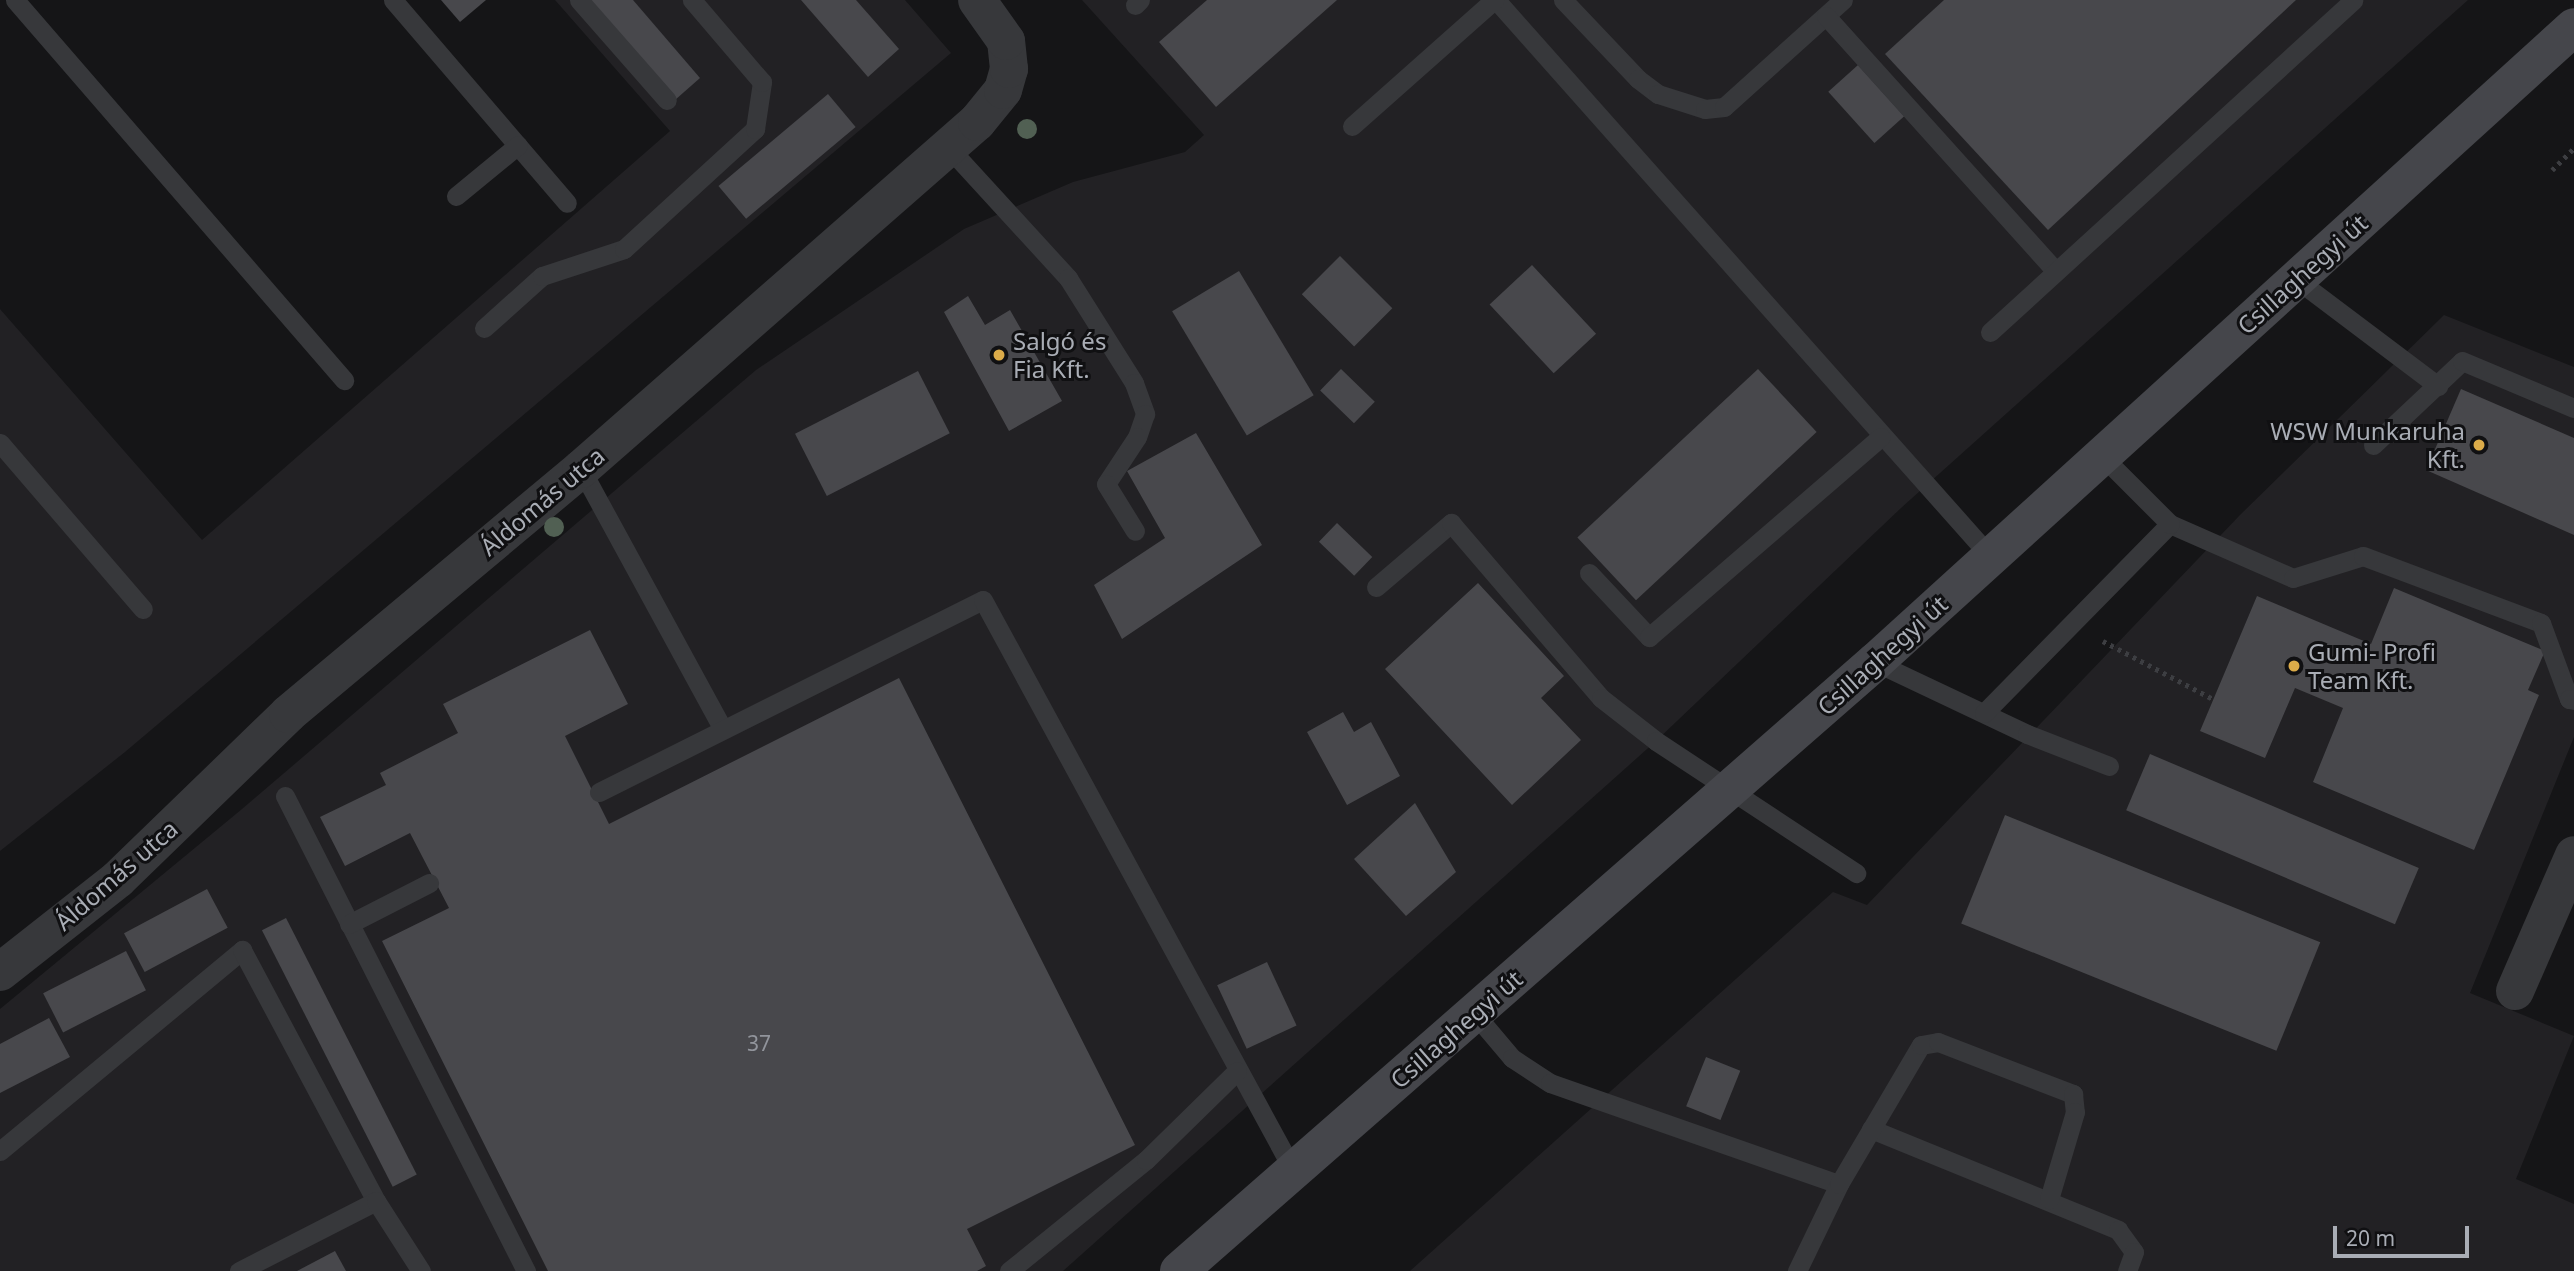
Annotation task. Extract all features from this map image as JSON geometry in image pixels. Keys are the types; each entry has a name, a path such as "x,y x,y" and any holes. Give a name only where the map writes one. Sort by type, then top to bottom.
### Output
{"street":[{"name":"Áldomás utca","path":"0,972 118,879 288,714 581,469 948,147 1003,90 1009,69 1006,41 977,0"},
{"name":"Csillaghegyi út","path":"1179,1271 1875,662 2574,27"},
{"path":"2515,991 2574,855"}],"lane":[{"path":"15,0 344,380"},
{"path":"393,0 568,203"},
{"path":"579,0 667,100"},
{"path":"484,328 542,276 624,249 755,129 762,82 692,0"},
{"path":"1352,126 1495,0 1881,437 1990,556"},
{"path":"1563,0 1648,86 1681,104 1705,109 1724,107 1843,0"},
{"path":"1990,332 2353,0"},
{"path":"1826,16 2056,271"},
{"path":"456,196 517,145"},
{"path":"948,147 1068,278 1134,383 1145,414 1137,437 1106,484 1135,531"},
{"path":"2296,279 2438,386"},
{"path":"2373,445 2462,361 2574,408"},
{"path":"1589,573 1648,637 1881,437"},
{"path":"0,443 143,609"},
{"path":"2102,456 2170,524 2293,578 2363,556 2541,623 2569,699 2574,700"},
{"path":"581,469 722,729"},
{"path":"1376,587 1451,523 1601,698 1656,741 1856,873"},
{"path":"1984,713 2170,524"},
{"path":"600,792 983,600 1293,1170"},
{"path":"1875,662 1984,713 2109,766"},
{"path":"285,796 526,1271"},
{"path":"349,924 429,883"},
{"path":"0,1151 242,950 376,1201 421,1271"},
{"path":"1474,1013 1512,1058 1550,1083 1839,1184"},
{"path":"1797,1271 1839,1184 1921,1045 1938,1042 2073,1094 2075,1112 2049,1199"},
{"path":"1009,1271 1146,1160 1237,1071"},
{"path":"1871,1129 2049,1199 2118,1230 2134,1252 2127,1271"},
{"path":"239,1271 376,1201"}],"path":[{"path":"2552,170 2574,148"},
{"path":"2103,641 2213,699"}],"shaded area":[{"path":"555,0 905,0 951,53 125,752 0,851 0,309 202,540 670,131"},
{"path":"1082,0 2468,0 1901,508 1656,741 1063,1271 0,1271 0,1009 242,809 756,370 964,229 1073,182 1185,152 1204,135"},
{"path":"2444,315 2574,367 2574,737 2470,993 2574,1036 2516,1179 2574,1204 2574,1271 1410,1271 1833,892 1867,905 2240,515"}],"building":[{"path":"441,0 486,0 460,22"},
{"path":"589,0 633,0 700,78 675,100"},
{"path":"801,0 856,0 899,49 868,77"},
{"path":"1207,0 1337,0 1216,107 1159,42"},
{"path":"1944,0 2296,0 2048,230 1885,54"},
{"path":"1858,65 1904,116 1874,143 1828,92"},
{"path":"828,94 856,127 746,219 718,186"},
{"path":"1340,256 1392,308 1354,347 1302,294"},
{"path":"1532,265 1596,334 1554,373 1490,305"},
{"path":"1239,271 1314,395 1247,435 1172,311"},
{"path":"968,296 985,325 1010,310 1062,401 1009,431 944,312"},
{"path":"1341,369 1375,402 1354,423 1320,391"},
{"path":"1758,369 1817,432 1636,600 1577,537"},
{"path":"918,371 950,433 827,496 795,434"},
{"path":"2461,389 2574,438 2574,535 2426,470"},
{"path":"1196,433 1262,545 1122,639 1094,585 1165,538 1127,471"},
{"path":"1337,523 1372,557 1354,576 1319,542"},
{"path":"1478,583 1564,676 1541,698 1581,740 1512,805 1385,669"},
{"path":"2394,588 2545,651 2528,690 2539,695 2474,850 2313,782 2343,708 2295,688 2265,758 2200,731 2257,596 2371,644"},
{"path":"590,630 628,704 565,736 609,824 899,678 1135,1145 967,1229 986,1266 977,1271 548,1271 382,941 449,908 410,833 345,866 320,817 386,785 380,773 458,733 443,704"},
{"path":"1343,712 1354,732 1371,722 1400,776 1347,805 1307,732"},
{"path":"2150,754 2419,868 2395,924 2126,810"},
{"path":"1415,803 1456,872 1406,916 1354,859"},
{"path":"2005,815 2320,942 2276,1051 1961,923"},
{"path":"207,889 228,928 145,972 124,933"},
{"path":"286,918 417,1175 393,1187 262,930"},
{"path":"126,951 146,990 63,1032 43,993"},
{"path":"1267,962 1297,1025 1247,1049 1217,985"},
{"path":"49,1018 70,1057 0,1093 0,1044"},
{"path":"1706,1057 1740,1071 1720,1120 1686,1106"},
{"path":"335,1251 346,1271 297,1271"}],"place":[{"name":"Salgó és Fia Kft.","path":"999,355"},
{"name":"WSW Munkaruha Kft.","path":"2479,445"},
{"name":"Gumi- Profi Team Kft.","path":"2294,666"}]}
